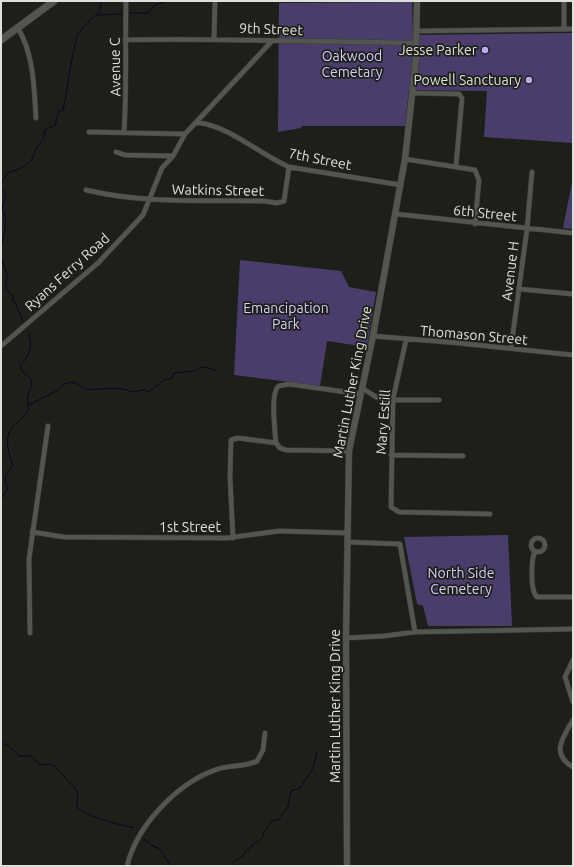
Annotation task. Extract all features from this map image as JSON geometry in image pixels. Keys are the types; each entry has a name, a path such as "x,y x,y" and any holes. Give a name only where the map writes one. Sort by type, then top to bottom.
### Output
{"main road":[{"path":"1,40 52,2"}],"street":[{"name":"Avenue C","path":"124,132 126,105 126,1"},
{"path":"214,38 215,1"},
{"name":"Martin Luther King Drive","path":"347,866 346,638 349,451 373,336 406,159 417,43 417,1"},
{"path":"564,1 564,29"},
{"path":"18,28 27,44 31,64 36,118"},
{"path":"417,30 573,29"},
{"name":"9th Street","path":"125,40 214,38 272,41 417,43"},
{"name":"Ryans Ferry Road","path":"1,346 98,263 143,215 162,168 173,156 184,134 272,41"},
{"path":"413,93 459,94 462,98 462,112 456,166"},
{"name":"7th Street","path":"196,122 211,124 237,136 278,162 290,167 401,185"},
{"path":"89,132 184,134"},
{"path":"116,152 125,155 173,156"},
{"path":"406,159 456,166 472,169 477,172 479,180 475,224"},
{"name":"Watkins Street","path":"86,190 107,195 150,200 264,201 277,203 284,201 290,167"},
{"name":"Avenue H","path":"511,348 527,229 532,172"},
{"name":"6th Street","path":"396,214 573,234"},
{"path":"519,289 573,294"},
{"name":"Thomason Street","path":"373,336 573,355"},
{"name":"Mary Estill","path":"406,340 393,399 391,508 399,512 490,514"},
{"path":"349,451 286,450 280,448 276,442 274,398 276,390 280,386 289,384 361,391 389,400 439,400"},
{"path":"30,633 29,559 48,426"},
{"path":"233,538 230,477 232,440 238,438 276,442"},
{"path":"392,455 463,456"},
{"name":"1st Street","path":"32,532 64,537 233,538 278,531 348,533"},
{"path":"347,542 400,544 415,632"},
{"path":"536,551 533,556 533,588 535,595 538,598 573,597"},
{"path":"346,638 384,636 415,632 573,629"},
{"path":"573,660 565,678 573,702"},
{"path":"573,720 562,737 560,747 562,759 573,767"},
{"path":"127,866 139,835 160,810 181,790 205,774 225,767 257,761 263,750 265,733"}],"green space":[{"name":"Oakwood Cemetary","path":"412,2 413,35 573,33 573,143 484,137 487,91 409,90 405,126 302,126 301,128 278,132 279,3"},
{"path":"573,177 573,229 563,228"},
{"name":"Emancipation Park","path":"240,260 341,271 349,287 376,292 367,347 327,341 320,386 234,375"},
{"name":"North Side Cemetery","path":"508,535 512,626 428,626 423,606 417,604 404,537"}],"waterway":[{"path":"1,184 7,173 27,165 43,139 45,130 55,125 59,111 63,110 77,36 82,28 100,11 101,1"},
{"path":"129,13 148,13 155,5 168,1"},
{"path":"97,15 122,14"},
{"path":"1,188 6,195 2,209 5,224 1,251"},
{"path":"1,257 7,275 6,288 14,297 12,301 15,302 23,322"},
{"path":"1,499 8,489 5,479 8,471 13,466 8,448 8,435 13,426 24,416 28,409 27,397 31,387 31,379 22,371 20,366 26,359 29,351 31,343 29,334"},
{"path":"29,405 58,390 63,384 67,383 75,383 86,389 122,389 132,392 144,390 149,392 164,380 172,378 174,373 195,371 203,367 217,371"},
{"path":"1,743 9,746 19,756 31,756 40,765 48,764 55,766 78,792 77,804 81,811 104,820 134,828"},
{"path":"231,866 262,838 264,832 272,821 278,820 288,807 291,791 300,788 313,768 317,751"},
{"path":"143,838 151,845 160,849 171,866"}],"place":[{"name":"Jesse Parker","path":"485,50"},
{"name":"Powell Sanctuary","path":"529,80"}]}
